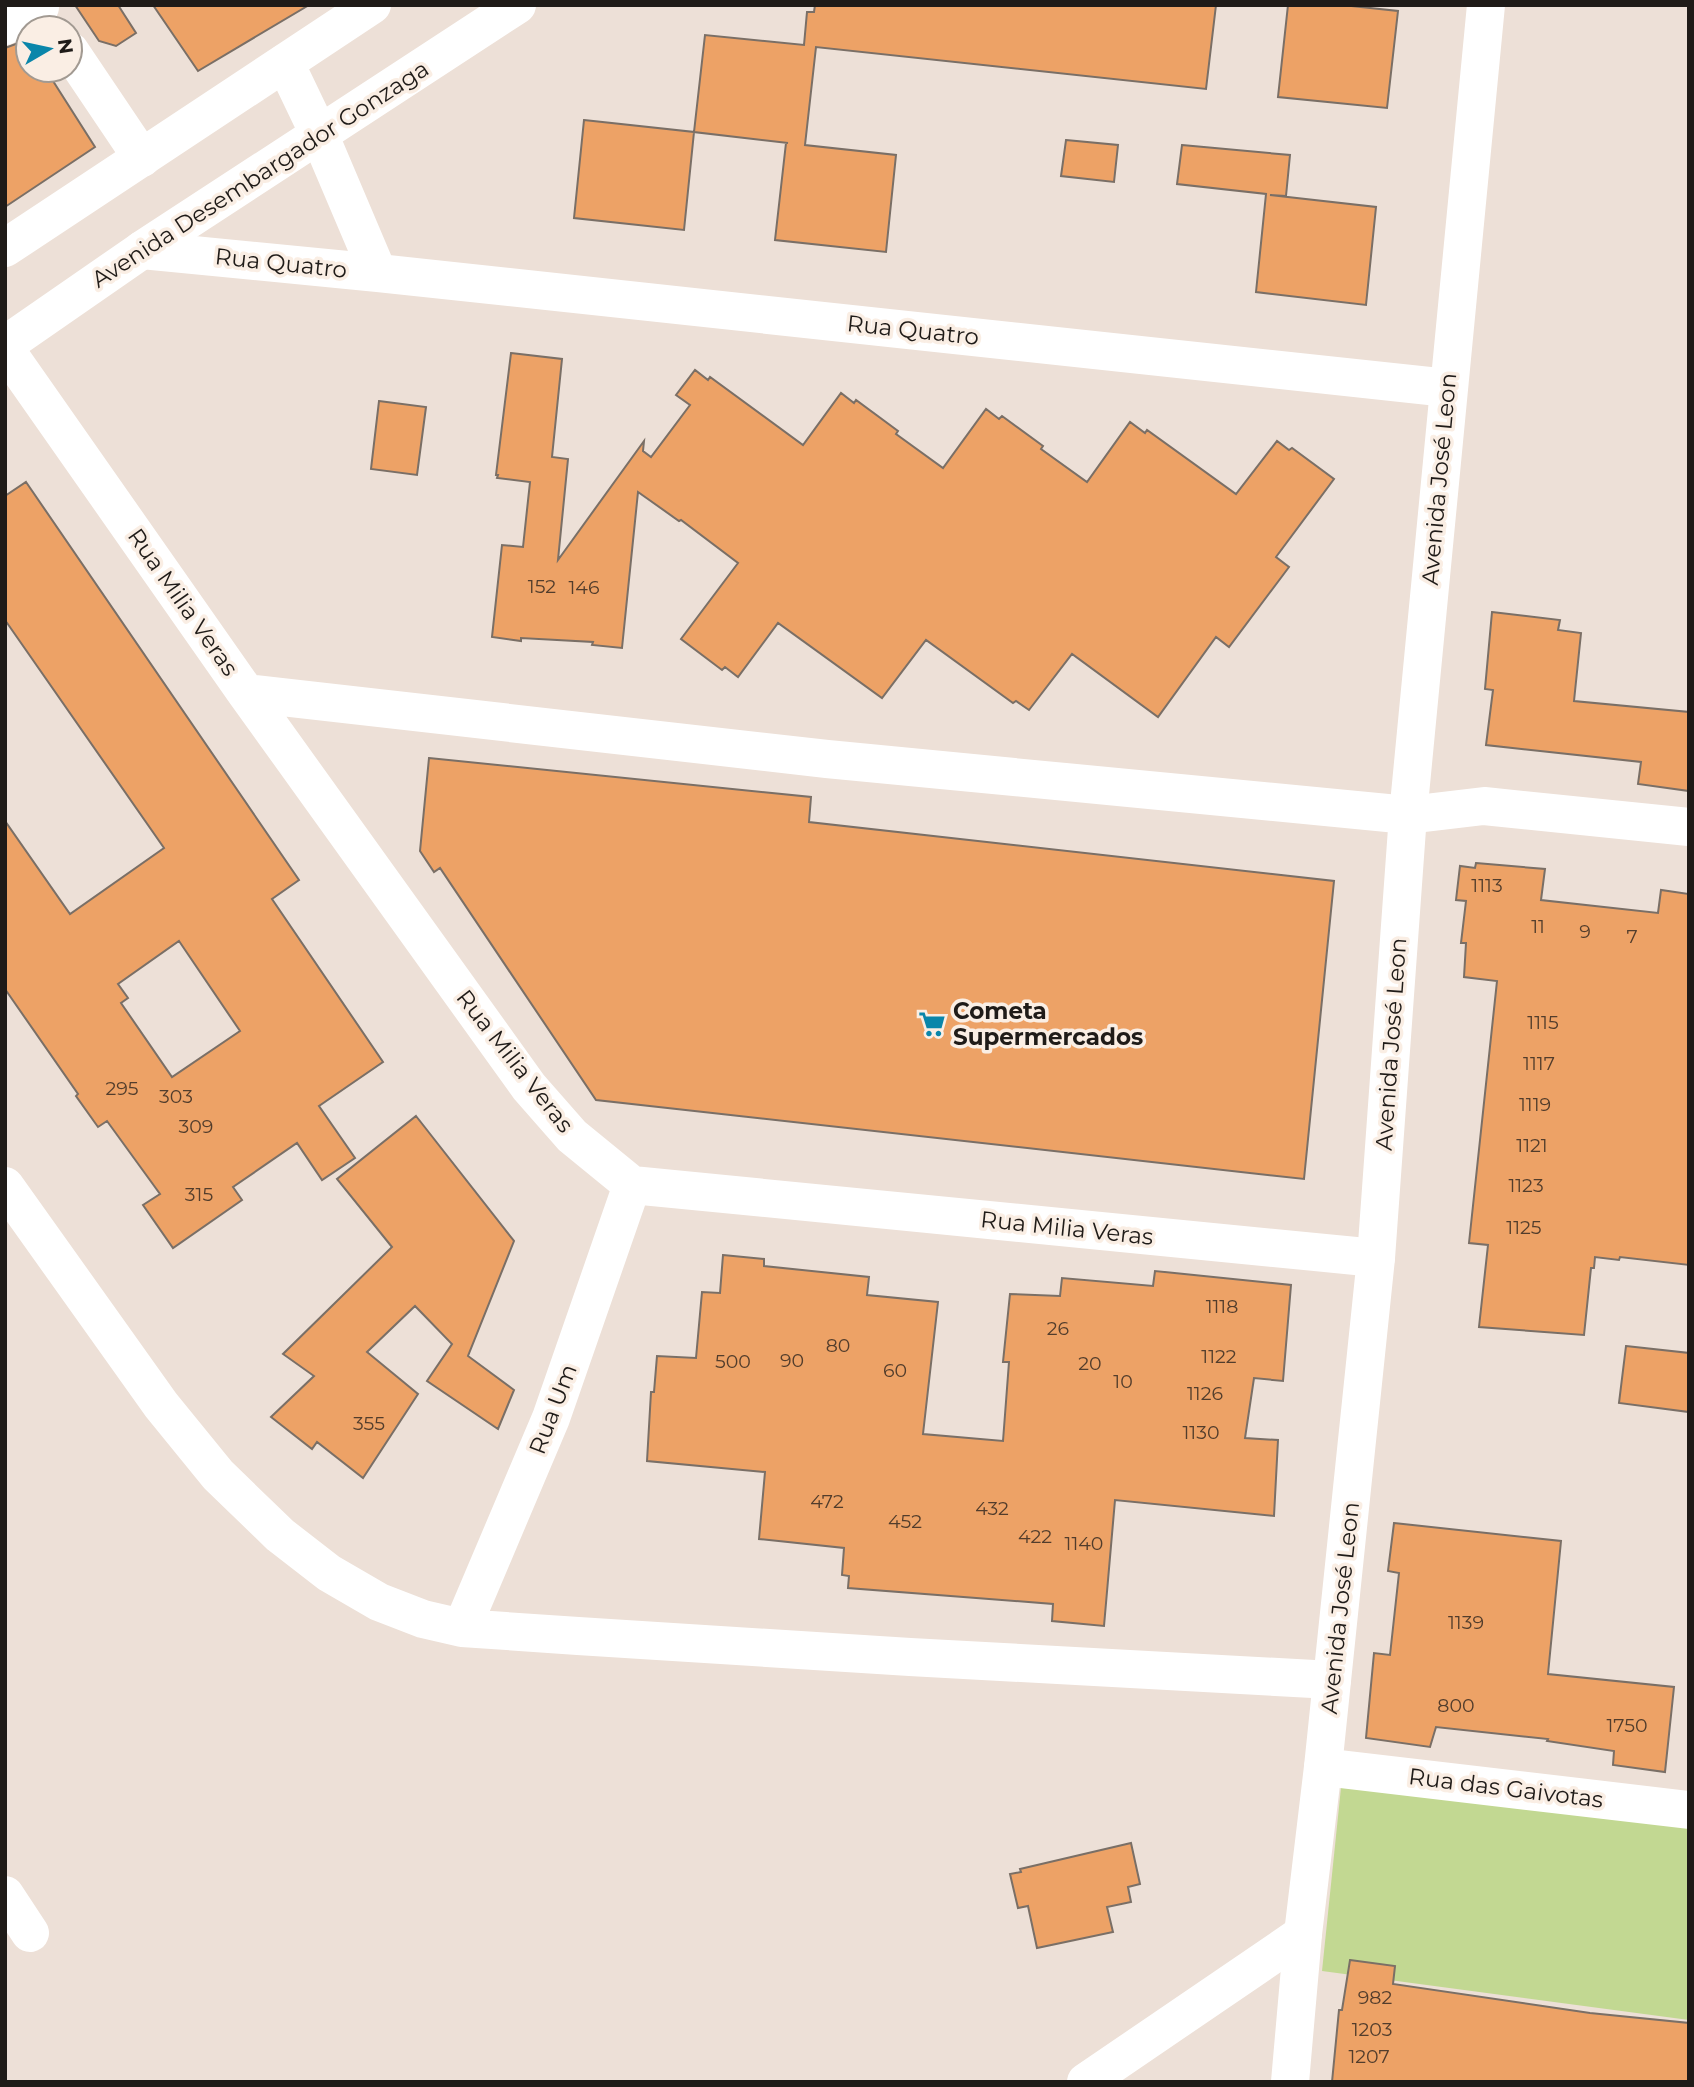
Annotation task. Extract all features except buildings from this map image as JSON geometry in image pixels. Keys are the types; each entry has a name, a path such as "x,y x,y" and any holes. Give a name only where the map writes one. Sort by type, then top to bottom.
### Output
{"street":[{"path":"5,248 372,5"},
{"name":"Avenida Desembargador Gonzaga","path":"5,347 142,250 517,5"},
{"name":"Avenida José Leon","path":"1290,2082 1303,1934 1324,1768 1376,1258 1408,815 1486,5"},
{"path":"5,26 45,13"},
{"name":"Rua Quatro","path":"285,63 319,134 378,273"},
{"path":"84,72 142,158"},
{"name":"Rua Quatro","path":"142,250 1448,388"},
{"name":"Rua Milia Veras","path":"5,347 246,693 529,1087 572,1136 632,1185 1376,1258"},
{"path":"246,693 827,759 1408,815 1484,806 1689,827"},
{"name":"Rua Um","path":"462,1628 551,1418 632,1185"},
{"path":"5,1186 160,1405 218,1475 271,1527 329,1573 379,1602 423,1619 462,1628 910,1657 1332,1680"},
{"name":"Rua das Gaivotas","path":"1324,1768 1689,1810"},
{"path":"5,1895 30,1933"},
{"path":"1086,2082 1303,1934"}],"green space":[{"path":"1342,1778 1689,1822 1689,2020 1322,1971"}],"place":[{"name":"Cometa Supermercados","path":"932,1024"}]}
